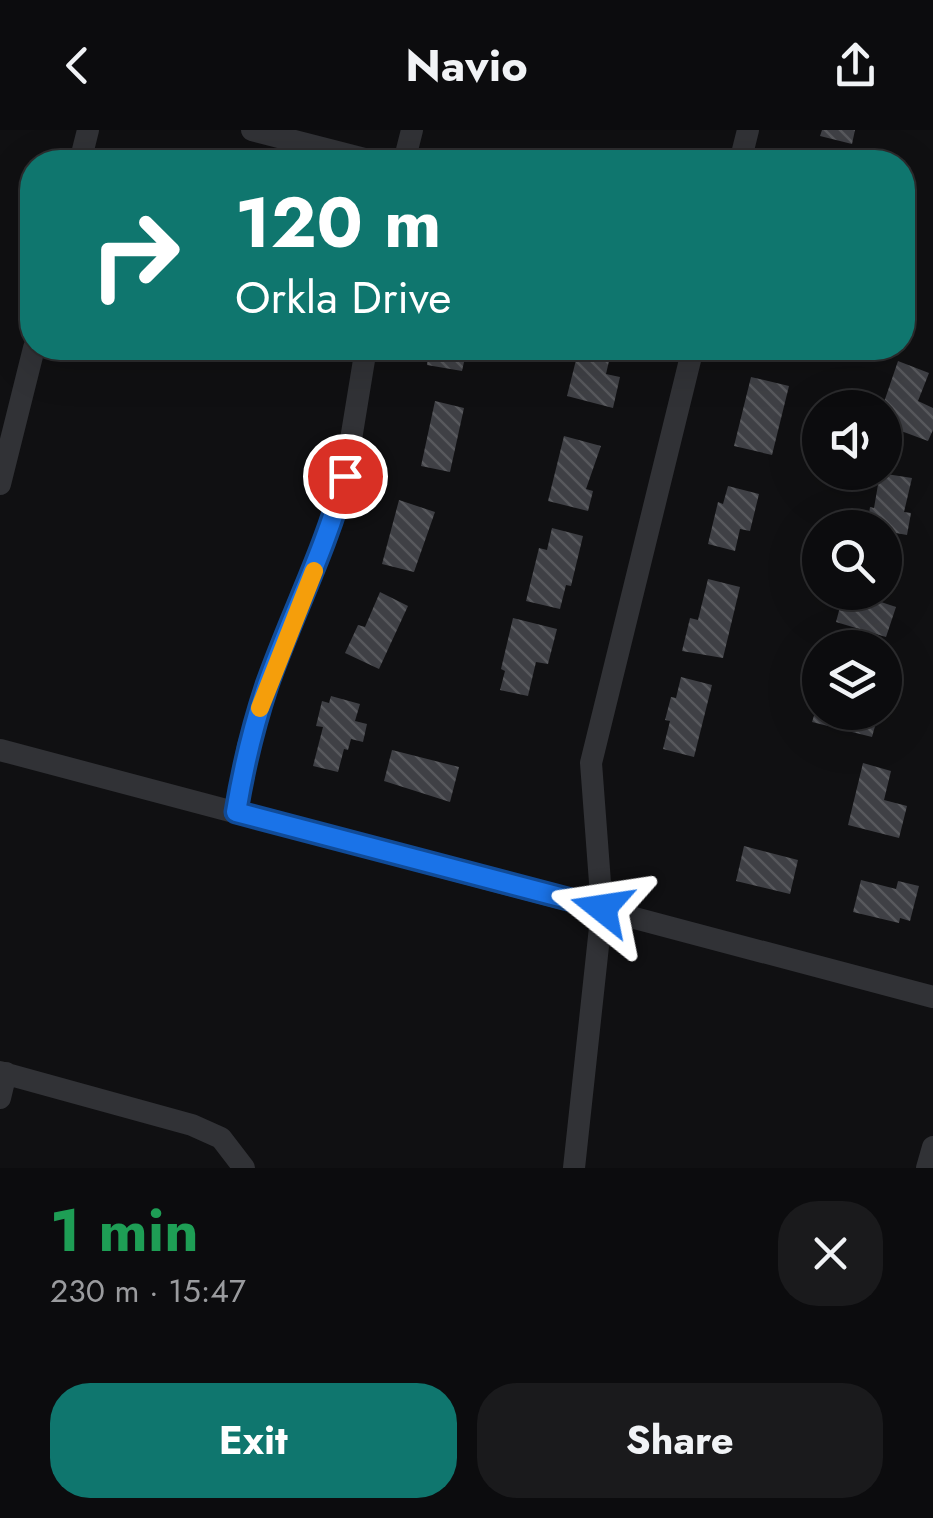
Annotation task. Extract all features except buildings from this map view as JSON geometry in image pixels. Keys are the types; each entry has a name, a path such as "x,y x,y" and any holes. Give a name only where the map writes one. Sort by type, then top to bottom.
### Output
{"street":[{"path":"252,130 330,150"},
{"path":"0,484 9,407 29,360"},
{"path":"236,812 248,746 263,699 335,512 345,476 364,360"},
{"path":"574,1168 602,908 591,788 594,742 690,360"},
{"path":"0,750 933,996"},
{"path":"0,1098 3,1073 192,1125 221,1138 244,1168"},
{"path":"928,1168 933,1147"}],"slow traffic":[{"path":"260,708 314,571"}],"route":[{"path":"345,476 324,548 268,683 248,746 236,812 602,908"}]}
